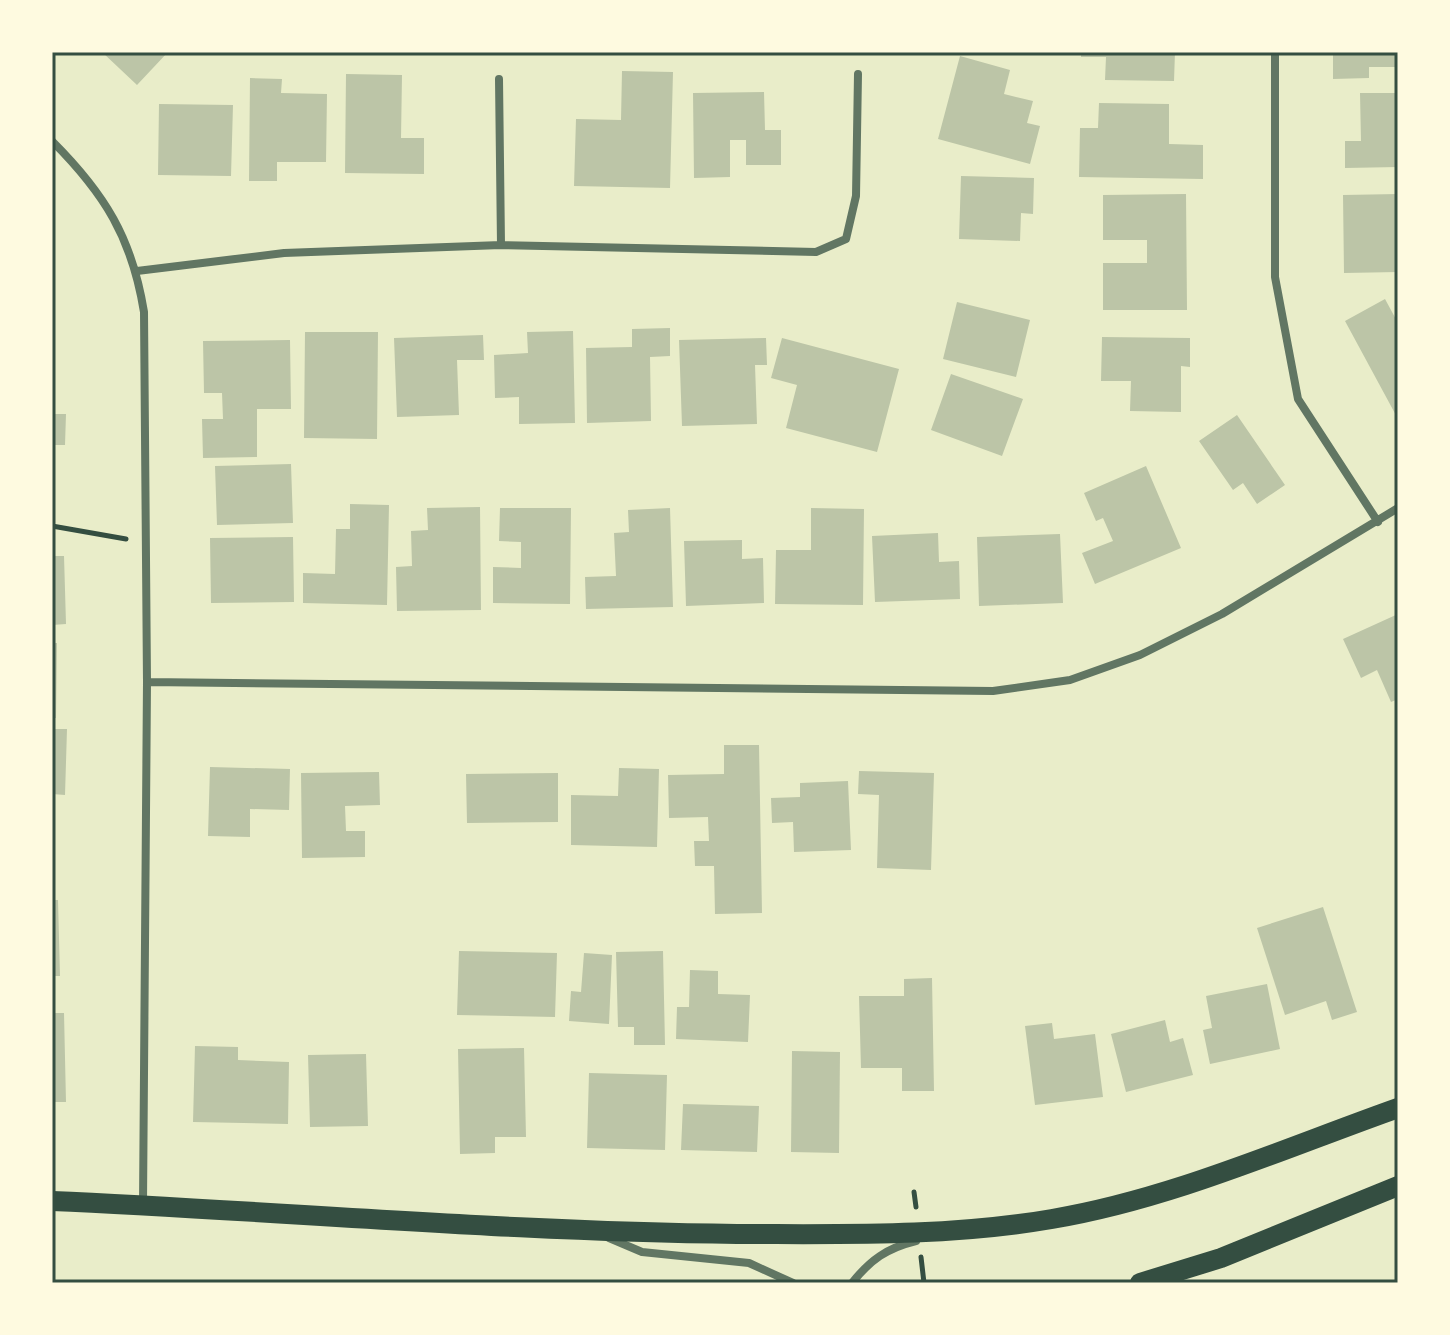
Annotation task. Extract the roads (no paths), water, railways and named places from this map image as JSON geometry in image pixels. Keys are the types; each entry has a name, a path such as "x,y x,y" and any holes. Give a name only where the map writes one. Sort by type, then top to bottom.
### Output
{"main road":[{"path":"52,1201 598,1233 812,1236 946,1232 1054,1219 1158,1193 1398,1108"},
{"path":"1140,1283 1236,1252 1398,1186"}],"street":[{"path":"1275,52 1275,277 1298,399 1378,522"},
{"path":"137,271 284,253 501,245 816,252 846,239 856,196 858,74"},
{"path":"499,79 501,245"},
{"path":"52,141 106,201 137,271 144,312 147,682 143,1205"},
{"path":"147,682 993,691 1070,680 1140,655 1222,614 1398,508"},
{"path":"852,1283 867,1262 894,1247 946,1232"},
{"path":"598,1233 642,1252 749,1263 793,1283"}]}
